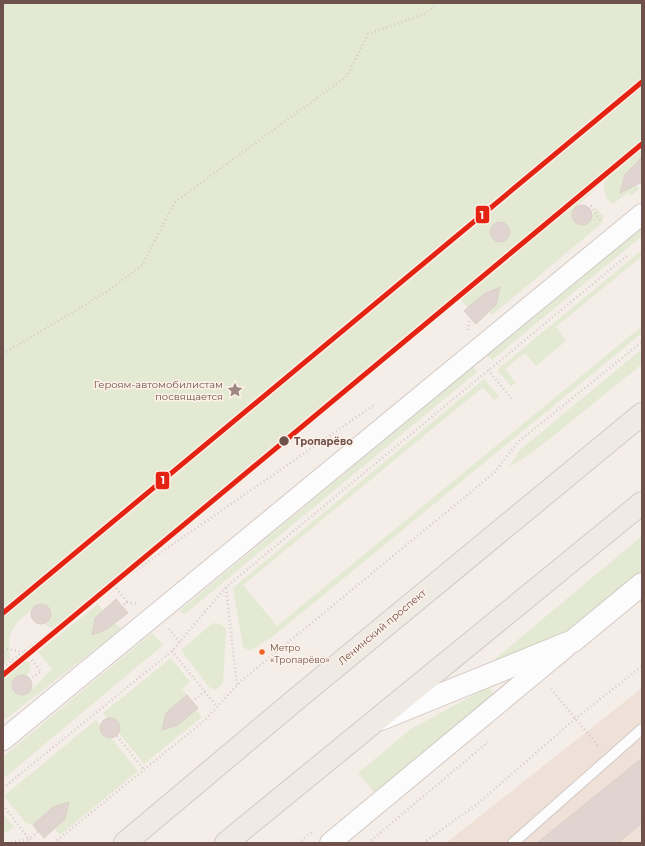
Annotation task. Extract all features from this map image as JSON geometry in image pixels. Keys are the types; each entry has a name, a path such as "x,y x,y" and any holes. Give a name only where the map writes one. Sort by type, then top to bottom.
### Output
{"main road":[{"name":"Ленинский проспект","path":"124,843 642,414"},
{"path":"226,843 642,503"},
{"path":"373,722 573,641 642,584"}],"street":[{"path":"3,740 642,214"},
{"path":"330,843 573,641"}],"lane":[{"path":"512,843 642,729"}],"path":[{"path":"3,354 108,291 142,265 175,202 346,76 368,34 424,14 438,3"},
{"path":"581,213 592,206 605,226"},
{"path":"3,788 172,651 226,587 630,254"},
{"path":"54,843 205,720 237,685 494,473 518,442 642,342"},
{"path":"484,365 512,399"},
{"path":"3,668 23,651 114,585 381,400"},
{"path":"114,585 127,602 122,606"},
{"path":"226,587 237,685"},
{"path":"166,626 180,642"},
{"path":"3,648 23,651 41,671 30,679"},
{"path":"172,651 217,707"},
{"path":"422,843 476,805 575,719 642,666"},
{"path":"544,694 557,684"},
{"path":"551,688 608,759"},
{"path":"192,702 205,691"},
{"path":"117,736 144,770"},
{"path":"368,843 490,740"},
{"path":"3,805 33,843"},
{"path":"9,843 29,839 38,831"}],"shaded area":[{"path":"642,688 642,843 446,843"}],"green space":[{"path":"3,3 642,3 642,124 640,126 642,129 642,159 629,187 637,186 639,189 631,196 628,193 613,204 610,202 604,191 604,181 574,209 573,215 577,223 586,224 590,221 596,208 604,216 601,224 492,315 490,312 496,305 497,297 468,308 460,299 69,621 55,630 45,625 51,615 50,609 42,604 35,606 17,623 11,632 9,644 10,659 3,665"},
{"path":"642,225 642,236 492,360 487,355"},
{"path":"642,250 642,256 556,327 566,341 536,366 525,353 505,369 516,383 511,386 497,370"},
{"path":"642,326 642,333 276,634 250,651 243,647 233,588 484,379 499,396 494,400 483,387 243,585 277,626"},
{"path":"642,349 642,364 533,452 509,467 520,450"},
{"path":"473,367 477,372 185,614 179,611"},
{"path":"642,536 642,573 578,625 499,665 495,659"},
{"path":"98,604 103,611 95,618 95,626 99,631 107,629 115,623 121,629 3,721 3,672 12,664 24,660 30,663 30,669 26,676 17,677 12,685 15,691 20,695 29,692 52,669 38,652"},
{"path":"213,623 220,624 226,629 223,683 216,690 209,687 181,650"},
{"path":"152,633 163,645 3,779 3,757"},
{"path":"171,658 190,682 182,689 187,695 166,713 165,722 170,726 178,725 196,710 202,717 144,764 119,733 120,727 117,721 108,719 103,713"},
{"path":"486,688 491,689 493,696 375,793 358,773 411,729"},
{"path":"96,720 101,726 103,734 111,738 138,771 60,835 55,829 65,819 66,814 53,807 33,825 26,823 4,796"},
{"path":"3,814 14,827 3,833"}],"building":[{"path":"642,157 642,182 620,193 625,174"},
{"path":"582,205 589,208 592,215 589,222 582,225 575,222 572,215 575,208"},
{"path":"500,222 507,225 510,232 507,239 500,242 493,239 490,232 493,225"},
{"path":"500,287 496,305 476,324 464,311 484,294"},
{"path":"116,599 128,613 107,629 92,635 95,618"},
{"path":"41,604 48,607 51,614 48,621 41,624 34,621 31,614 34,607"},
{"path":"22,675 29,678 32,685 29,692 22,695 15,692 12,685 15,678"},
{"path":"187,695 198,708 178,725 162,730 166,713"},
{"path":"110,718 117,721 120,728 117,735 110,738 103,735 100,728 103,721"},
{"path":"642,758 642,823 618,843 537,843"},
{"path":"69,802 65,819 44,838 33,825 53,807"}],"transit line":[{"name":"1","path":"3,613 642,82"},
{"name":"1","path":"3,675 642,144"}],"place":[{"name":"Героям-автомобилистам посвящается","path":"235,390"},
{"name":"Тропарёво","path":"284,441"},
{"name":"Метро «Тропарёво»","path":"262,652"}]}
